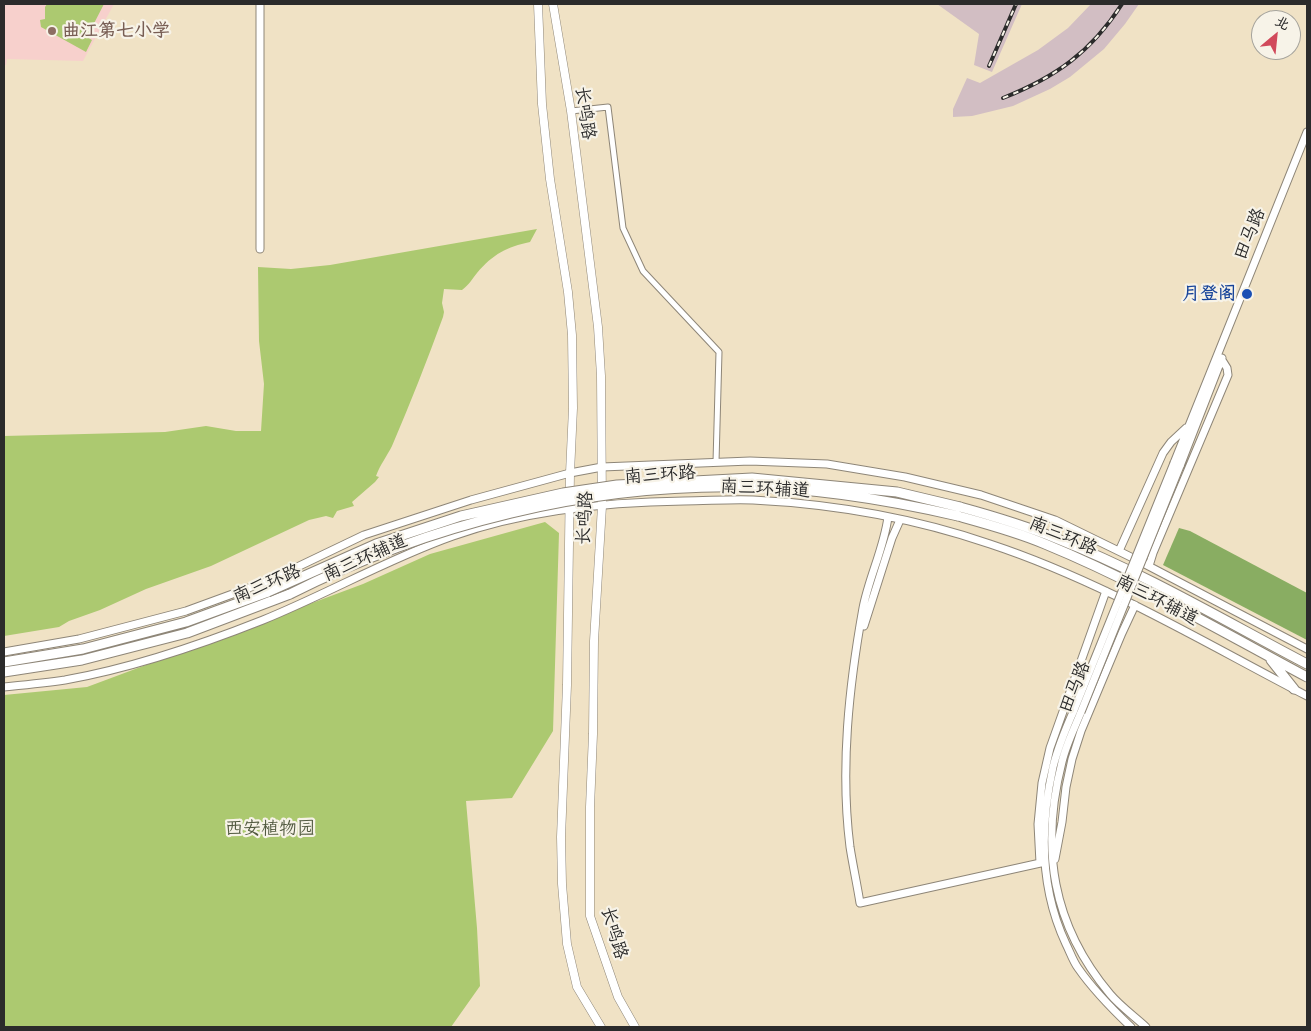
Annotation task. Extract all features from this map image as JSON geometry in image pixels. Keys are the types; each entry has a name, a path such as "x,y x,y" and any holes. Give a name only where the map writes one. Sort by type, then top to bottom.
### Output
{"highway":[{"name":"南三环路","path":"4,662 83,649 186,622 268,592 376,544 462,516 563,493 618,485 752,478 897,492 960,506 1009,521 1059,539 1132,572 1307,664"},
{"name":"南三环路","path":"4,672 82,660 187,633 290,594 334,572 414,540 495,517 600,496 664,489 766,487 821,492 910,505 1004,529 1053,547 1128,582 1307,677"},
{"path":"1267,656 1294,689"}],"main road":[{"name":"长鸣路","path":"538,4 542,104 550,179 568,292 572,335 567,685 561,837 562,884 567,944 577,987 601,1027"},
{"name":"长鸣路","path":"553,4 571,111 598,327 601,376 602,506 594,641 590,806 590,916 618,997 635,1027"}],"street":[{"path":"260,4 260,249"},
{"path":"571,111 608,107 623,228 643,271 719,352 716,462"},
{"name":"田马路","path":"1177,465 1187,428 1214,362 1222,348 1307,132"},
{"name":"田马路","path":"1131,1027 1103,1001 1077,966 1056,923 1043,862 1047,802 1054,766 1222,360 1222,348"},
{"path":"1149,566 1228,375 1227,368 1222,360"},
{"path":"1120,551 1163,453 1171,442 1187,428"},
{"name":"南三环辅道","path":"4,652 80,639 186,611 268,581 364,535 471,500 570,473 602,466 750,461 827,464 905,477 980,495 1055,520 1120,551 1307,649"},
{"name":"南三环辅道","path":"4,687 68,679 172,653 266,619 382,565 452,536 492,524 570,509 654,501 750,500 791,503 888,517 953,532 992,544 1064,572 1136,605 1307,696"},
{"path":"888,517 886,534 871,577 864,607 850,698 846,770 850,846 860,903 1043,862 1038,824 1042,783 1050,748 1106,591"},
{"path":"859,638 871,608 892,538 900,520"},
{"path":"1053,869 1072,759 1081,731 1122,633 1136,605"},
{"name":"田马路","path":"1077,711 1062,761 1056,796 1051,839 1053,869 1064,916 1085,960 1111,995 1146,1027"}],"shaded area":[{"name":"曲江第七小学","path":"4,4 114,4 83,61 7,59 6,65 4,65"},
{"path":"937,4 1022,4 992,72 974,65 979,34"},
{"path":"1091,4 1139,4 1104,49 1070,77 1050,89 1013,106 972,116 953,117 953,109 967,78 980,83 1038,50 1068,28"}],"green space":[{"path":"47,4 104,4 87,37 92,40 86,52 41,27 40,20 45,19 45,7"},
{"path":"537,229 530,242 514,246 495,256 462,290 444,289 443,317 392,446 376,476 379,477 352,502 354,506 337,511 333,518 326,516 309,520 211,566 146,589 59,627 4,636 4,436 165,432 206,426 236,431 261,431 264,384 259,341 258,267 291,269 330,265"},
{"name":"西安植物园","path":"545,522 559,533 553,731 512,798 466,801 480,986 451,1027 4,1027 4,695 87,687 363,584 430,554"},
{"path":"1179,528 1190,531 1307,593 1307,640 1163,565"}],"railway":[{"path":"989,66 1016,4"},
{"path":"1003,98 1040,81 1071,61 1098,36 1122,4"}],"place":[{"name":"曲江第七小学","path":"52,31"},
{"name":"月登阁","path":"1247,294"}]}
